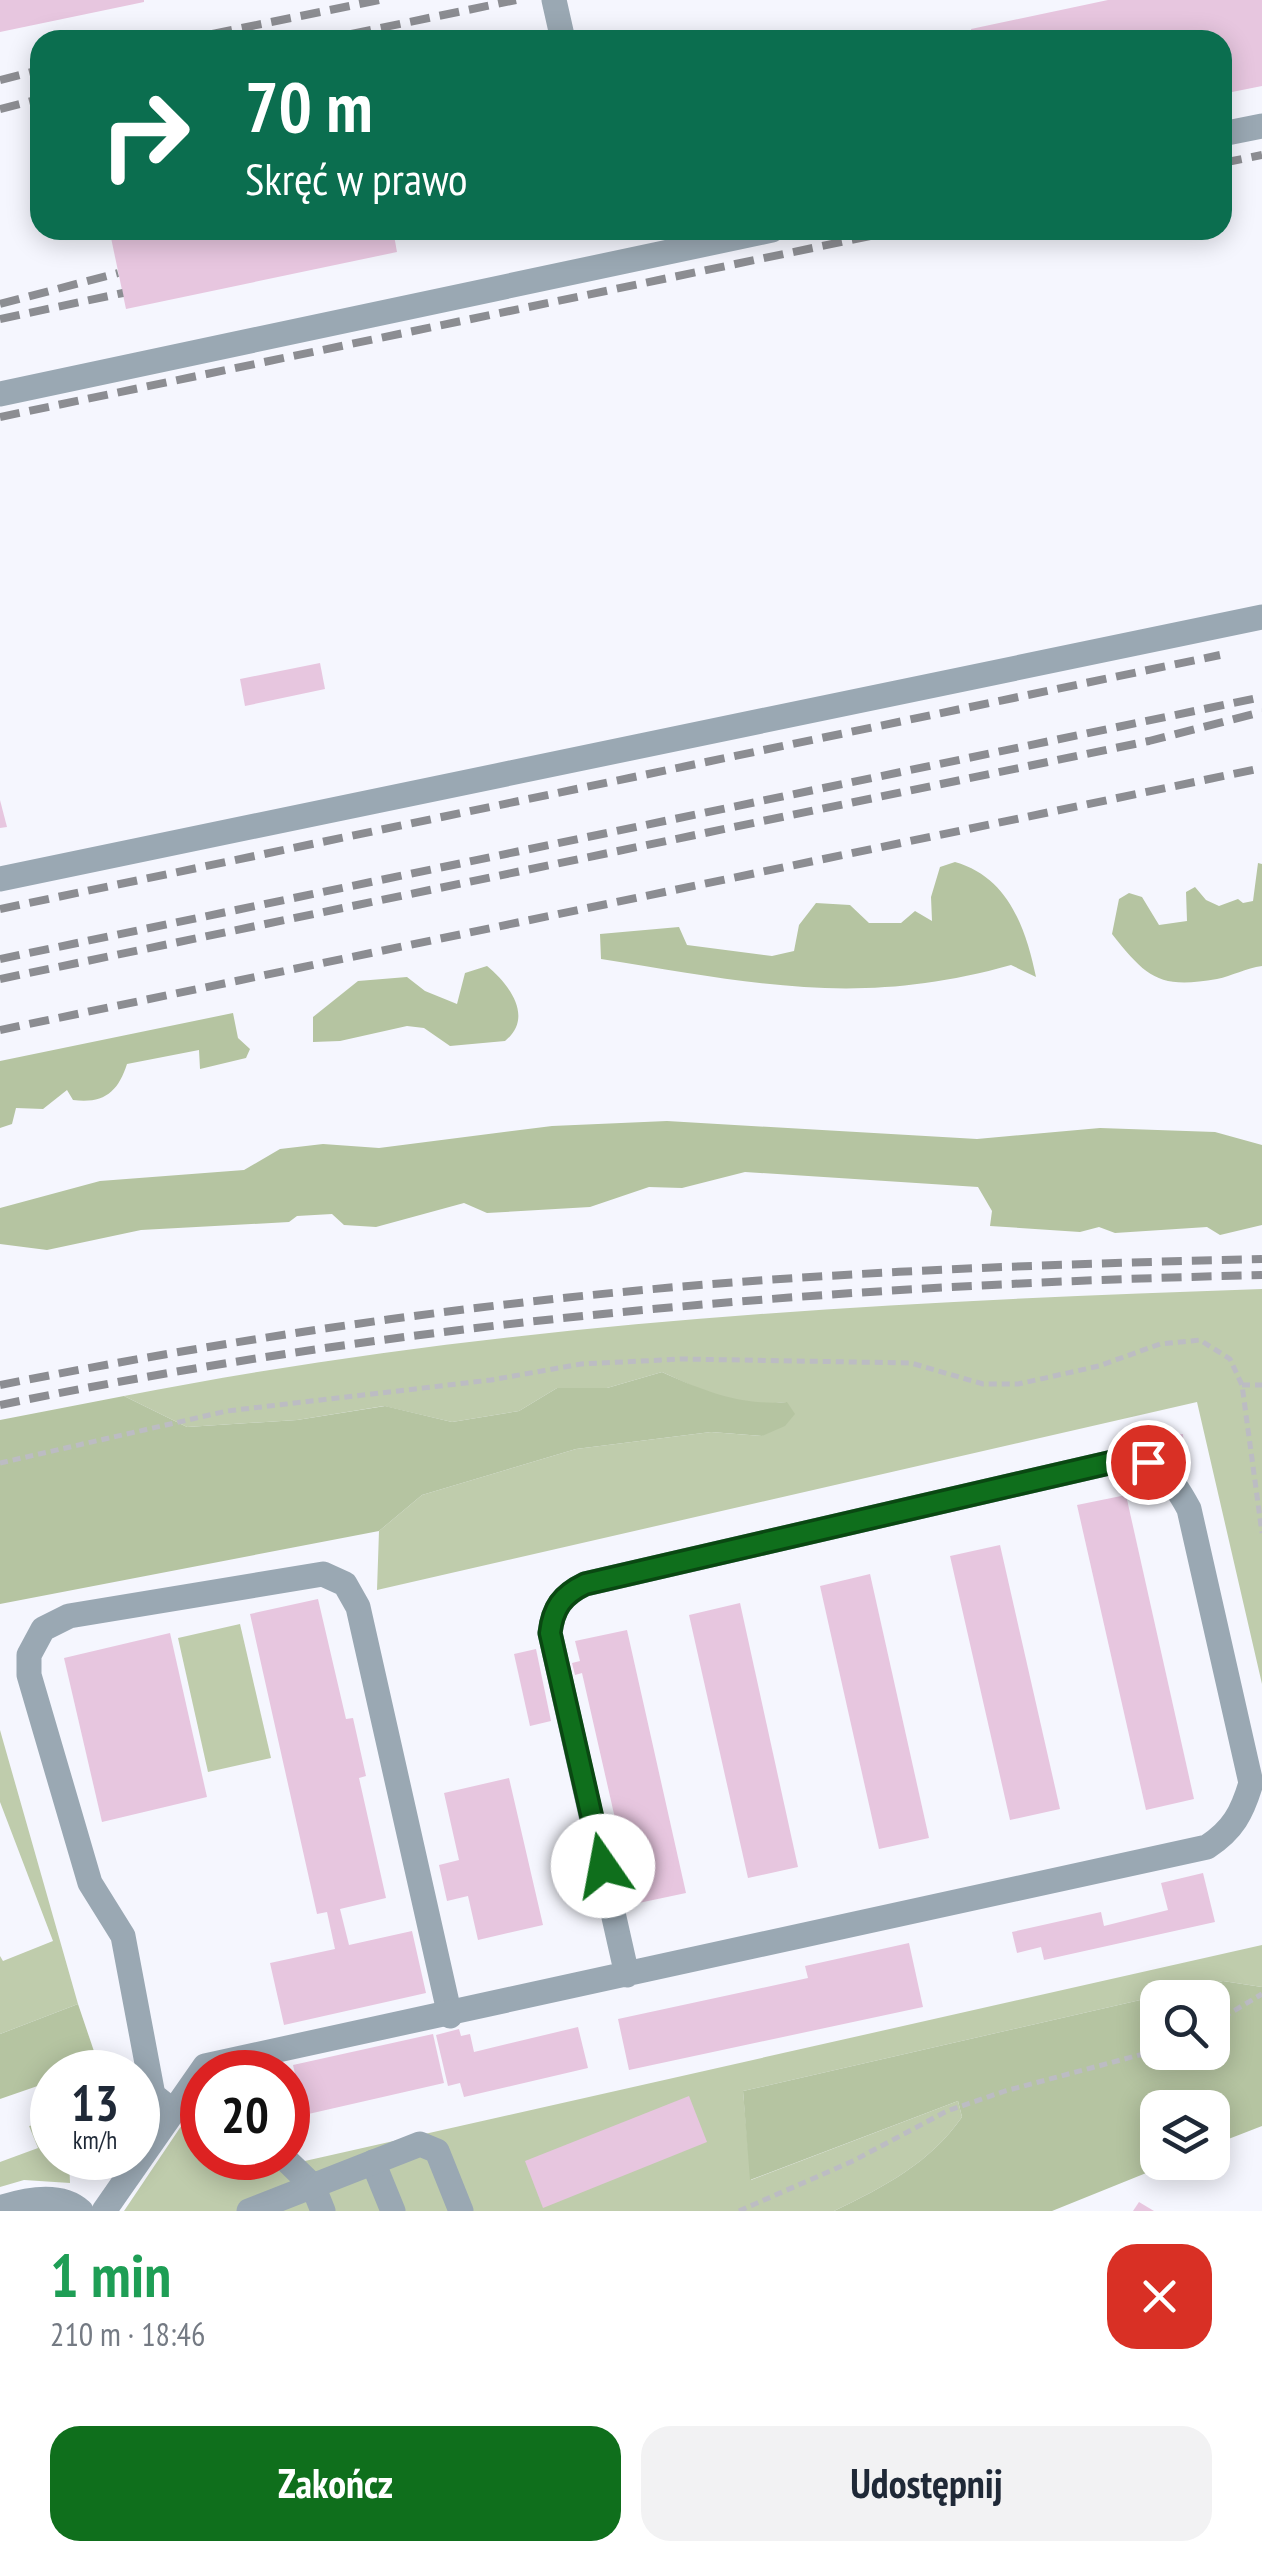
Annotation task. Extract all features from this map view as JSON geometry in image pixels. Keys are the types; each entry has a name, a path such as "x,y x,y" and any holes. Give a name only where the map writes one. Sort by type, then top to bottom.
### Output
{"street":[{"path":"554,0 561,30"},
{"path":"1232,132 1262,126"},
{"path":"0,394 651,243 679,240"},
{"path":"0,880 1262,616"},
{"path":"284,2050 450,2016 1207,1847 1227,1834 1243,1811 1250,1783 1189,1509 1174,1482 1148,1462 1113,1462 604,1580 569,1592 553,1612 550,1633 627,1975"},
{"path":"174,2111 153,2096 123,1936 90,1883 29,1675 36,1640 54,1621 323,1574 345,1584 358,1606 450,2016"},
{"path":"104,2211 180,2104"},
{"path":"253,2210 420,2144 437,2151 461,2211"},
{"path":"374,2162 393,2211"},
{"path":"307,2180 323,2211"},
{"path":"0,2208 23,2200 51,2200 74,2204 81,2211"}],"path":[{"path":"0,1463 257,1406 491,1380 581,1364 682,1359 911,1363 983,1384 1018,1384 1099,1366 1160,1344 1200,1340 1230,1359 1242,1386 1262,1534"},
{"path":"1242,1386 1262,1385"},
{"path":"1230,2013 1262,1994"},
{"path":"739,2211 853,2162 947,2111 1005,2090 1140,2055"}],"green space":[{"path":"955,862 989,879 1012,907 1027,940 1036,977 1011,965 904,986 806,987 601,959 600,934 679,927 687,945 772,956 794,951 799,925 816,903 850,905 869,923 901,923 915,911 932,921 931,897 940,867"},
{"path":"1258,863 1262,864 1262,966 1217,979 1168,981 1145,970 1112,934 1119,899 1129,893 1142,897 1159,925 1187,921 1186,892 1195,887 1206,900 1219,906 1238,899 1243,903 1253,901"},
{"path":"487,966 510,991 518,1011 514,1032 505,1041 450,1046 424,1028 407,1026 340,1041 313,1042 313,1017 358,981 407,977 425,991 457,1004 465,973"},
{"path":"233,1013 238,1038 250,1049 246,1058 200,1069 199,1050 127,1064 114,1089 101,1098 73,1100 67,1090 43,1109 16,1108 12,1124 0,1128 0,1061"},
{"path":"667,1121 977,1139 1100,1128 1215,1132 1262,1145 1262,1225 1220,1235 1207,1227 1115,1233 1099,1227 1080,1232 990,1226 992,1211 978,1187 745,1172 682,1188 649,1187 590,1207 487,1213 464,1203 376,1227 344,1225 332,1214 297,1216 289,1222 141,1230 47,1250 0,1244 0,1208 100,1181 244,1170 280,1149 323,1144 379,1148 552,1126"},
{"path":"1262,1289 1262,1684 1197,1402 377,1590 379,1531 422,1495 576,1449 711,1432 762,1436 787,1402 755,1405 708,1393 662,1372 607,1388 557,1388 519,1411 452,1422 384,1406 297,1420 187,1427 124,1396 265,1371 549,1333 833,1309"},
{"path":"662,1372 723,1396 754,1402 787,1402 795,1414 785,1426 762,1436 711,1432 576,1449 422,1495 379,1531 0,1604 0,1420 124,1396 187,1427 297,1420 385,1406 452,1422 519,1411 557,1388 607,1388"},
{"path":"240,1624 271,1758 208,1772 178,1638"},
{"path":"0,1730 78,2004 0,2034 0,1956 3,1961 53,1941 0,1802"},
{"path":"1262,1945 1262,1987 1230,1980 1140,1980 1140,2000 743,2091 751,2180 958,2101 962,2117 936,2148 888,2183 834,2211 124,2211 145,2180 160,2180 160,2157 180,2128 180,2180 310,2180 310,2160"},
{"path":"1230,1982 1262,1987 1262,2126 1230,2138 1230,2090 1140,2090 1140,2176 1052,2211 834,2211 888,2183 936,2148 962,2117 958,2101 750,2180 743,2091 1140,2000 1140,2070 1230,2070"},
{"path":"78,2004 94,2050 30,2050 30,2089 0,2099 0,2034"},
{"path":"30,2151 30,2180 70,2183 24,2180 0,2187 0,2162"}],"building":[{"path":"0,0 144,0 144,2 0,32"},
{"path":"1108,0 1262,0 1262,86 1232,92 1232,30 971,29"},
{"path":"111,240 395,240 397,252 126,309"},
{"path":"320,663 325,689 245,706 240,679"},
{"path":"0,800 7,827 0,828"},
{"path":"1183,1434 1184,1449 1169,1450 1168,1435"},
{"path":"1126,1495 1194,1799 1146,1810 1077,1505"},
{"path":"1000,1545 1060,1809 1010,1820 950,1556"},
{"path":"870,1574 929,1838 879,1849 820,1586"},
{"path":"318,1599 346,1719 353,1718 366,1776 359,1778 386,1898 340,1909 349,1945 412,1931 426,1993 284,2025 270,1963 335,1949 327,1912 317,1914 250,1614"},
{"path":"740,1603 798,1867 748,1878 689,1615"},
{"path":"627,1630 686,1893 634,1904 627,1872 617,1874 613,1861 624,1858 582,1673 575,1675 572,1663 580,1661 575,1641"},
{"path":"170,1633 207,1797 102,1822 64,1658"},
{"path":"536,1649 551,1721 530,1726 514,1654"},
{"path":"509,1778 543,1925 478,1940 468,1896 447,1901 439,1865 459,1860 444,1793"},
{"path":"1203,1873 1215,1922 1044,1960 1041,1947 1017,1953 1012,1932 1101,1912 1104,1926 1168,1910 1161,1883"},
{"path":"909,1943 923,2007 629,2070 618,2019 808,1978 805,1966"},
{"path":"578,2027 588,2068 464,2097 460,2083 448,2086 436,2035 459,2029 461,2036 470,2034 474,2052"},
{"path":"433,2034 444,2083 310,2114 310,2061"},
{"path":"689,2096 707,2142 543,2208 525,2161"},
{"path":"1139,2202 1154,2211 1133,2211"}],"railway":[{"path":"232,30 379,0"},
{"path":"370,30 516,0"},
{"path":"0,80 30,72"},
{"path":"0,109 30,102"},
{"path":"1232,161 1262,155"},
{"path":"0,417 851,240"},
{"path":"0,304 118,273"},
{"path":"0,319 123,293"},
{"path":"0,909 1220,655"},
{"path":"0,959 1262,697"},
{"path":"0,979 1149,741 1262,712"},
{"path":"0,1030 1262,768"},
{"path":"0,1385 320,1329 643,1290 952,1269 1262,1259"},
{"path":"0,1405 313,1350 628,1312 944,1287 1262,1275"}],"route":[{"path":"603,1866 550,1633 553,1612 569,1592 585,1584 1113,1462 1148,1462"}]}
